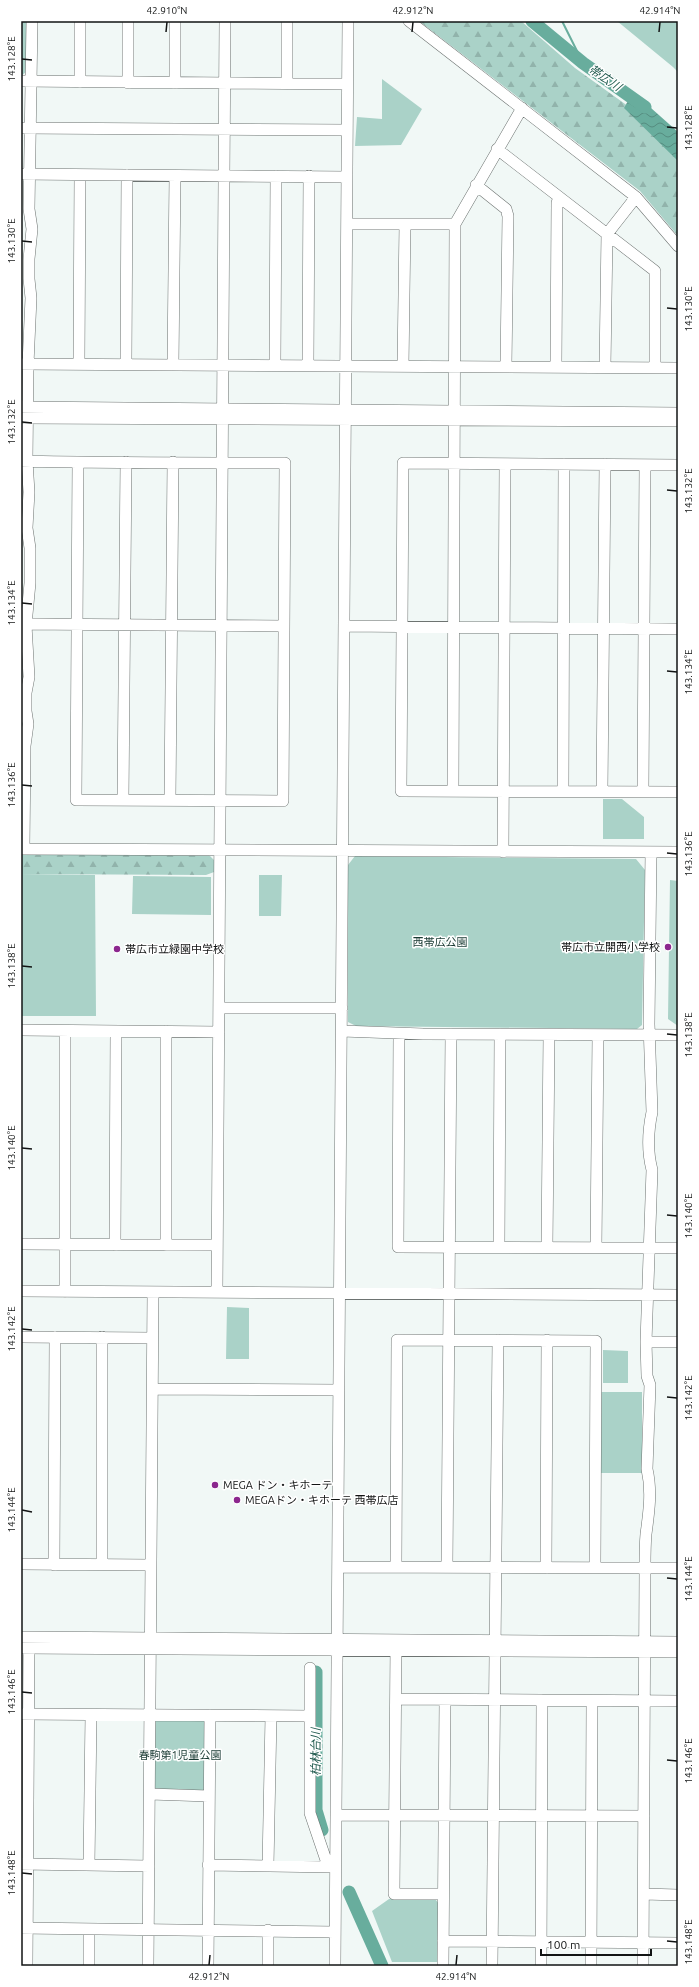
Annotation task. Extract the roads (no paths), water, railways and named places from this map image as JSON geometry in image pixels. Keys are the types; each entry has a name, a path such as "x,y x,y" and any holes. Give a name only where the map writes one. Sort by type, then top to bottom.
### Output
{"street":[{"path":"32,21 25,81 25,174 32,229 29,259 29,279 32,298 24,364 24,461 29,492 27,528 30,548 30,583 24,624 29,676 26,693 28,724 25,746 23,788 23,849 678,852"},
{"path":"80,21 80,82"},
{"path":"128,21 128,83"},
{"path":"175,21 175,82"},
{"path":"217,1292 225,21"},
{"path":"286,83 287,21"},
{"path":"335,1966 332,1867 336,1815 338,1644 348,21"},
{"path":"409,21 636,197 678,246"},
{"path":"25,81 347,84"},
{"path":"452,791 455,224 522,108"},
{"path":"25,128 347,130"},
{"path":"497,150 655,271 655,368"},
{"path":"25,174 347,177"},
{"path":"79,364 80,175"},
{"path":"126,364 127,175"},
{"path":"173,364 175,176"},
{"path":"275,365 276,176"},
{"path":"308,365 309,176"},
{"path":"476,186 506,209 508,216 506,366"},
{"path":"604,367 607,234 636,197"},
{"path":"556,367 557,203 559,198"},
{"path":"347,224 455,224"},
{"path":"403,366 405,224"},
{"path":"24,364 223,364 678,368"},
{"path":"24,413 346,414 678,421"},
{"path":"455,416 678,413"},
{"path":"24,461 285,463 283,801 76,800 78,462"},
{"path":"123,800 126,462"},
{"path":"170,800 173,462"},
{"path":"678,465 403,463 401,791 678,792"},
{"path":"503,852 505,464"},
{"path":"563,791 564,464"},
{"path":"602,792 605,464"},
{"path":"643,791 645,465"},
{"path":"24,624 284,626"},
{"path":"344,626 603,627 678,629"},
{"path":"643,1966 645,1568 646,1534 649,1520 650,1482 647,1469 650,1384 647,1376 646,1342 648,1248 652,1205 652,1170 648,1157 652,1112 650,1035 651,852"},
{"path":"219,1008 342,1008"},
{"path":"21,1030 219,1032"},
{"path":"65,1031 65,1292"},
{"path":"115,1245 116,1031"},
{"path":"166,1031 166,1245"},
{"path":"342,1031 399,1034 678,1035"},
{"path":"399,1034 398,1247 678,1248"},
{"path":"447,1567 451,1034"},
{"path":"499,1247 500,1034"},
{"path":"547,1247 549,1035"},
{"path":"596,1248 598,1035"},
{"path":"21,1244 217,1245"},
{"path":"21,1291 678,1295"},
{"path":"148,1966 153,1292"},
{"path":"21,1337 152,1338"},
{"path":"54,1337 54,1564"},
{"path":"102,1337 102,1564"},
{"path":"396,1566 397,1340 449,1339 596,1341 596,1568"},
{"path":"492,1966 492,1816 497,1567 498,1340"},
{"path":"546,1568 547,1340"},
{"path":"646,1342 678,1342"},
{"path":"153,1389 339,1390"},
{"path":"21,1564 151,1565"},
{"path":"338,1566 678,1568"},
{"path":"645,1647 678,1642"},
{"path":"26,1966 24,1928 25,1643 645,1647 678,1652"},
{"path":"396,1645 394,1894 443,1894"},
{"path":"310,1668 311,1819 332,1867"},
{"path":"396,1699 678,1701"},
{"path":"443,1966 445,1700"},
{"path":"541,1966 543,1816 542,1700"},
{"path":"591,1966 592,1701"},
{"path":"24,1714 310,1716"},
{"path":"89,1865 91,1715"},
{"path":"208,1966 208,1796 210,1715"},
{"path":"268,1866 271,1716"},
{"path":"150,1794 208,1796"},
{"path":"336,1815 644,1816"},
{"path":"24,1865 149,1866"},
{"path":"208,1865 332,1867"},
{"path":"644,1894 678,1894"},
{"path":"24,1928 335,1932"},
{"path":"89,1929 89,1966"},
{"path":"268,1930 268,1966"},
{"path":"443,1941 678,1943"}],"water":[{"path":"633,92 678,132 678,161 624,108"}],"waterway":[{"name":"帯広川","path":"532,21 583,63 645,107"},
{"path":"562,21 583,63"},
{"name":"柏林台川","path":"316,1672 316,1810 322,1830"},
{"name":"柏林台川","path":"349,1892 382,1966"}],"place":[{"name":"帯広市立開西小学校","path":"668,947"},
{"name":"帯広市立緑園中学校","path":"117,949"},
{"name":"MEGA ドン・キホーテ","path":"215,1485"},
{"name":"MEGAドン・キホーテ 西帯広店","path":"237,1500"}],"park label":[{"name":"西帯広公園","path":"440,942"},
{"name":"春駒第1児童公園","path":"180,1755"}]}
